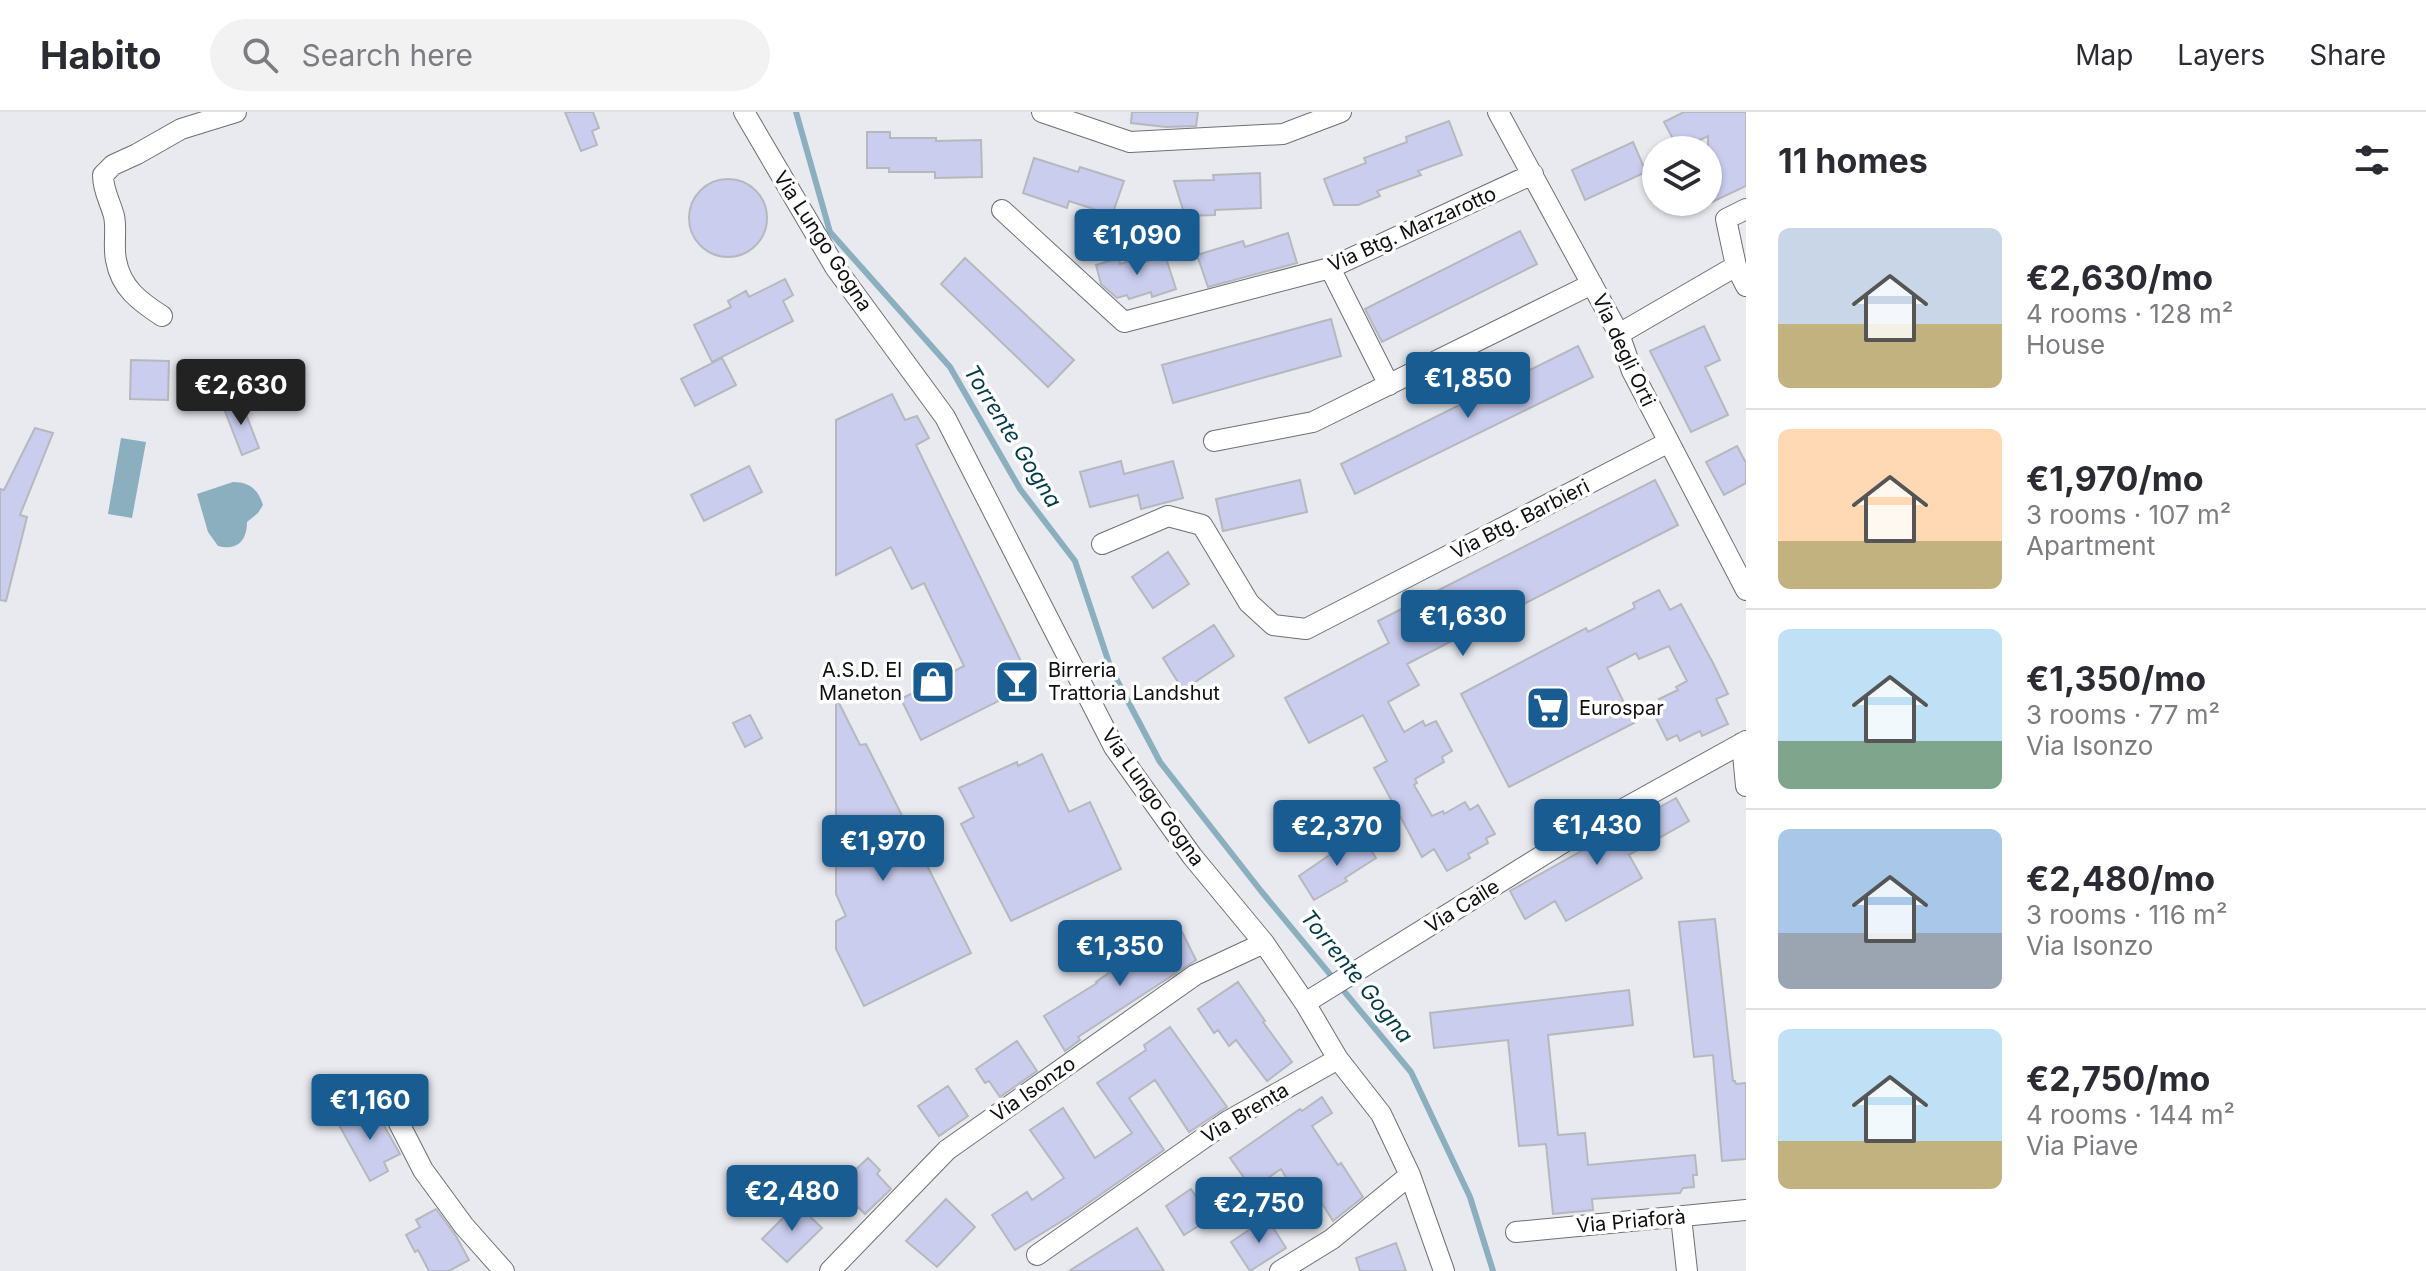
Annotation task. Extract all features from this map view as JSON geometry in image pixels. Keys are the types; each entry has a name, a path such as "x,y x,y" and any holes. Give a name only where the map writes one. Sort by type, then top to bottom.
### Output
{"street":[{"path":"162,316 136,299 123,279 116,261 114,218 103,190 103,175 113,165 181,129 236,112"},
{"name":"Via Lungo Gogna","path":"744,112 835,267 945,417 1114,747 1192,856 1312,999 1338,1059 1381,1114 1410,1175 1444,1271"},
{"path":"1042,112 1130,142 1283,134 1341,112"},
{"name":"Via degli Orti","path":"1504,114 1619,334 1632,371 1746,590"},
{"name":"Via Btg. Marzarotto","path":"1002,210 1124,322 1330,268 1533,174"},
{"path":"1746,209 1726,219 1736,266 1746,286"},
{"path":"1619,334 1736,266"},
{"path":"1330,268 1389,385"},
{"path":"1214,441 1313,422 1592,284"},
{"name":"Via Btg. Barbieri","path":"1102,544 1168,516 1202,525 1249,603 1273,625 1306,629 1669,442"},
{"path":"1744,742 1746,786"},
{"name":"Via Caile","path":"1312,999 1569,839 1744,742"},
{"name":"Via Isonzo","path":"830,1271 947,1150 1195,975 1264,943"},
{"name":"Via Brenta","path":"1037,1255 1228,1121 1338,1059"},
{"path":"382,1090 423,1170 464,1226 504,1271"},
{"path":"1280,1271 1332,1239 1410,1175"},
{"name":"Via Priaforà","path":"1516,1232 1746,1210"},
{"path":"1681,1217 1687,1271"}],"water":[{"path":"121,438 146,442 132,518 108,514"},
{"path":"233,482 252,488 263,505 247,522 240,543 231,547 218,546 208,532 197,494"}],"building":[{"path":"565,112 593,112 599,128 592,131 597,145 581,151"},
{"path":"1132,112 1198,112 1196,126 1166,127 1131,123"},
{"path":"1684,112 1746,112 1746,186 1722,197 1722,136 1672,136 1664,122"},
{"path":"1449,121 1462,155 1418,171 1421,175 1377,191 1380,196 1358,205 1334,205 1324,179 1366,163 1364,158 1407,142 1406,137"},
{"path":"867,132 890,132 890,138 981,140 982,177 935,178 935,172 889,172 889,168 867,168"},
{"path":"1633,142 1642,163 1642,174 1585,200 1572,170"},
{"path":"1034,158 1078,172 1080,167 1124,181 1112,215 1069,201 1067,208 1023,193"},
{"path":"1260,173 1261,208 1215,210 1215,215 1185,216 1174,181 1214,180 1213,175"},
{"path":"728,179 743,182 756,190 764,203 767,218 764,233 756,246 743,254 728,257 713,254 700,246 692,233 689,218 692,203 700,190 713,182"},
{"path":"1520,231 1537,264 1382,342 1365,309"},
{"path":"1288,233 1297,263 1208,287 1197,255 1243,241 1245,247"},
{"path":"1165,255 1176,289 1152,297 1151,292 1129,299 1127,295 1117,298 1101,284 1096,265 1119,258 1120,264 1142,257 1144,262"},
{"path":"965,258 1074,360 1048,387 941,284"},
{"path":"785,279 793,295 783,301 793,321 712,362 694,325 731,307 728,301 746,291 749,297"},
{"path":"1331,319 1341,356 1173,403 1162,365"},
{"path":"1704,326 1720,360 1705,367 1728,415 1691,432 1650,351"},
{"path":"1578,346 1593,377 1355,494 1341,464"},
{"path":"722,358 736,385 695,406 681,379"},
{"path":"131,360 169,361 168,400 130,399"},
{"path":"892,394 905,420 917,416 929,438 916,445 1032,684 921,740 901,699 964,666 924,583 912,589 891,547 836,575 836,420"},
{"path":"240,399 259,448 242,455 223,406"},
{"path":"35,428 53,433 20,515 27,517 6,601 0,600 0,489 4,490"},
{"path":"1737,446 1746,463 1746,483 1724,495 1706,462"},
{"path":"1121,461 1124,474 1173,461 1183,498 1141,509 1138,495 1090,507 1080,472"},
{"path":"749,466 762,492 704,521 691,495"},
{"path":"1300,480 1307,512 1223,531 1216,499"},
{"path":"1655,480 1678,525 1407,664 1419,685 1388,702 1404,732 1423,721 1425,726 1436,721 1452,751 1442,757 1444,762 1415,779 1417,783 1414,785 1432,816 1443,811 1444,814 1465,802 1470,810 1478,805 1495,834 1486,838 1488,843 1468,854 1470,858 1447,871 1434,849 1422,857 1374,768 1387,761 1363,715 1309,743 1285,698 1389,643 1378,621"},
{"path":"1168,552 1189,584 1153,608 1132,577"},
{"name":"Eurospar","path":"1659,590 1670,610 1681,604 1713,663 1728,694 1716,699 1728,724 1702,736 1700,731 1680,741 1677,735 1667,740 1652,710 1662,705 1659,699 1678,690 1676,687 1687,681 1669,646 1639,659 1636,653 1607,668 1634,723 1509,787 1461,694 1586,628 1588,632 1635,608 1633,603"},
{"path":"1214,625 1234,656 1183,690 1163,658"},
{"path":"836,697 860,745 866,744 971,953 864,1006 836,949 836,921 846,916 836,894"},
{"path":"750,715 762,738 745,747 733,723"},
{"path":"1042,754 1069,812 1090,802 1121,869 1011,921 961,824 974,817 959,788"},
{"path":"1676,798 1689,821 1629,855 1642,878 1566,921 1555,901 1525,919 1510,891"},
{"path":"1362,836 1376,858 1345,878 1347,881 1314,900 1299,876"},
{"path":"1715,919 1733,1081 1736,1084 1746,1083 1746,1159 1722,1161 1713,1055 1694,1057 1679,922"},
{"path":"1181,930 1196,960 1078,1037 1080,1040 1065,1051 1044,1016 1140,951"},
{"path":"1238,982 1292,1062 1267,1081 1236,1040 1229,1046 1218,1030 1214,1033 1198,1009"},
{"path":"1629,990 1633,1025 1548,1035 1558,1135 1585,1133 1588,1165 1695,1155 1697,1175 1693,1175 1694,1187 1683,1188 1680,1193 1592,1199 1593,1210 1553,1214 1546,1144 1519,1146 1508,1040 1434,1048 1430,1013"},
{"path":"1170,1027 1227,1107 1189,1132 1155,1080 1129,1098 1164,1150 1070,1216 1015,1250 992,1215 1027,1192 1032,1200 1064,1178 1030,1130 1063,1108 1095,1158 1132,1133 1097,1083 1146,1050 1144,1045"},
{"path":"1017,1041 1037,1071 1000,1097 976,1069"},
{"path":"948,1086 968,1116 939,1136 918,1106"},
{"path":"1322,1097 1332,1113 1312,1126 1363,1197 1333,1221 1318,1197 1303,1206 1281,1169 1252,1189 1230,1158"},
{"path":"373,1106 400,1154 384,1162 388,1171 370,1181 339,1125"},
{"path":"868,1158 880,1170 877,1174 891,1189 865,1214 836,1188"},
{"path":"1191,1189 1211,1218 1184,1235 1166,1206"},
{"path":"946,1199 975,1227 937,1267 906,1241"},
{"path":"797,1204 822,1228 787,1262 762,1239"},
{"path":"436,1209 469,1260 449,1271 429,1271 406,1235 420,1227 416,1220"},
{"path":"1267,1218 1286,1248 1250,1271 1231,1242"},
{"path":"1137,1228 1164,1271 1069,1271"},
{"path":"1396,1243 1406,1271 1360,1271 1356,1258"}],"waterway":[{"name":"Torrente Gogna","path":"796,112 830,232 950,367 1020,489 1075,561 1111,669 1160,762 1261,891 1411,1072 1470,1197 1493,1271"}],"place":[{"name":"A.S.D. El Maneton","path":"933,682"},
{"name":"Birreria Trattoria Landshut","path":"1017,682"},
{"name":"Eurospar","path":"1548,708"}]}
